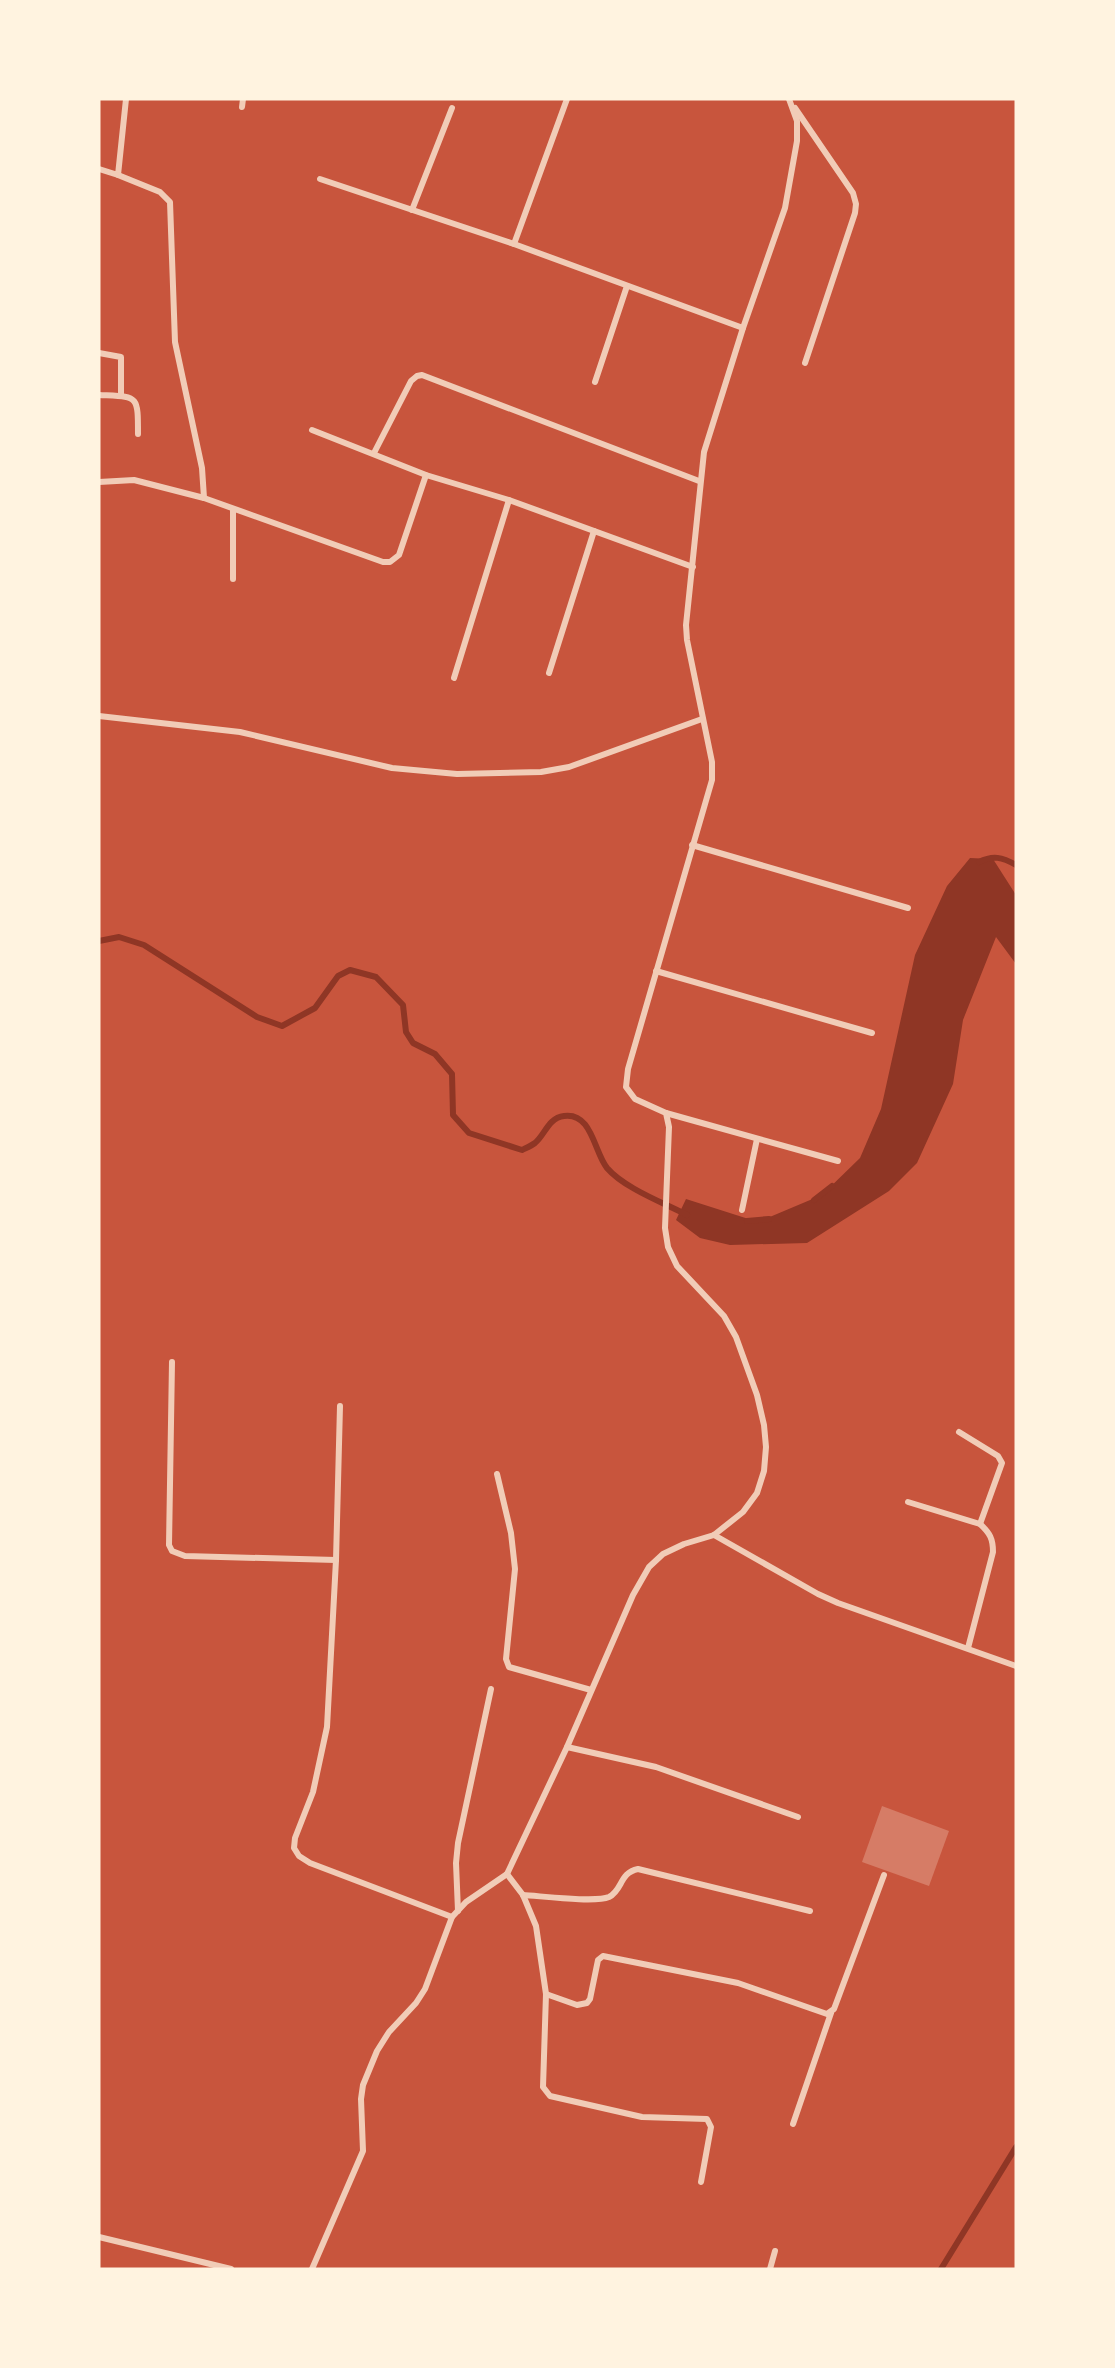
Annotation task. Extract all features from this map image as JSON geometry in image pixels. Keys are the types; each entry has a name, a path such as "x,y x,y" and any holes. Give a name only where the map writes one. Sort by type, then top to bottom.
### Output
{"street":[{"path":"118,175 126,99"},
{"path":"242,107 243,99"},
{"path":"514,244 567,99"},
{"path":"791,101 797,121 797,141 785,208 743,327 704,452 699,481 693,567 686,624 687,640 712,762 712,780 628,1069 626,1087 635,1099 666,1113 838,1161"},
{"path":"791,101 853,193 856,204 806,363"},
{"path":"412,210 452,108"},
{"path":"99,169 160,192 170,202 175,342 202,468 204,498"},
{"path":"320,180 514,244 743,327"},
{"path":"595,382 627,285"},
{"path":"99,353 122,357 121,396"},
{"path":"374,453 411,381 417,375 422,375 699,481"},
{"path":"99,395 133,399 136,403 138,434"},
{"path":"312,430 426,475 509,500 693,567"},
{"path":"99,482 134,480 204,498 383,562 390,562 399,555 426,475"},
{"path":"454,678 509,500"},
{"path":"233,509 233,579"},
{"path":"549,673 594,531"},
{"path":"99,716 240,732 392,768 457,774 541,772 569,767 702,719"},
{"path":"692,845 908,908"},
{"path":"656,971 872,1033"},
{"path":"312,2269 363,2151 361,2099 370,2066 377,2051 389,2032 416,2004 425,1989 452,1917 466,1902 507,1874 567,1748 633,1595 649,1567 663,1554 684,1544 714,1535 743,1512 757,1493 764,1471 766,1447 764,1425 757,1395 736,1337 723,1316 677,1266 668,1247 665,1227 669,1127 666,1113"},
{"path":"742,1210 758,1139"},
{"path":"172,1362 169,1545 172,1551 185,1556 336,1560"},
{"path":"340,1406 336,1560 327,1726 313,1792 295,1838 294,1848 299,1856 310,1863 452,1917"},
{"path":"959,1432 998,1456 1002,1463 980,1524"},
{"path":"497,1474 514,1552 515,1569 506,1659 509,1667 591,1690"},
{"path":"908,1502 980,1524 993,1540 993,1552 968,1648"},
{"path":"714,1535 828,1599 1016,1666"},
{"path":"458,1911 456,1863 458,1843 491,1689"},
{"path":"567,1748 666,1770 798,1817"},
{"path":"524,1895 602,1899 615,1893 625,1875 638,1869 810,1911"},
{"path":"507,1874 524,1895 536,1926 546,1994 543,2075 545,2091 550,2097 631,2115 707,2119 711,2127 701,2182"},
{"path":"793,2124 831,2013 884,1875"},
{"path":"546,1994 577,2005 587,2003 590,1999 598,1960 603,1956 738,1983 824,2014 831,2013"},
{"path":"99,2236 231,2269"},
{"path":"770,2269 775,2251"}],"shaded area":[{"path":"970,858 993,859 1016,895 1016,964 996,937 963,1020 953,1084 917,1163 889,1191 807,1243 730,1245 700,1238 676,1220 686,1199 758,1222 822,1195 860,1158 881,1109 915,955 947,886"}],"building":[{"path":"882,1806 949,1831 929,1886 862,1862"}],"waterway":[{"path":"979,862 997,858 1016,865"},
{"path":"99,941 119,937 144,945 257,1017 282,1026 315,1008 338,976 350,970 376,977 403,1005 406,1032 413,1043 435,1054 452,1074 453,1115 469,1133 522,1150 535,1143 554,1120 559,1117 573,1116 586,1126 603,1161 614,1175 623,1182 687,1215"},
{"path":"814,1200 832,1186"},
{"path":"747,1221 769,1219"},
{"path":"941,2269 1016,2147"}]}
